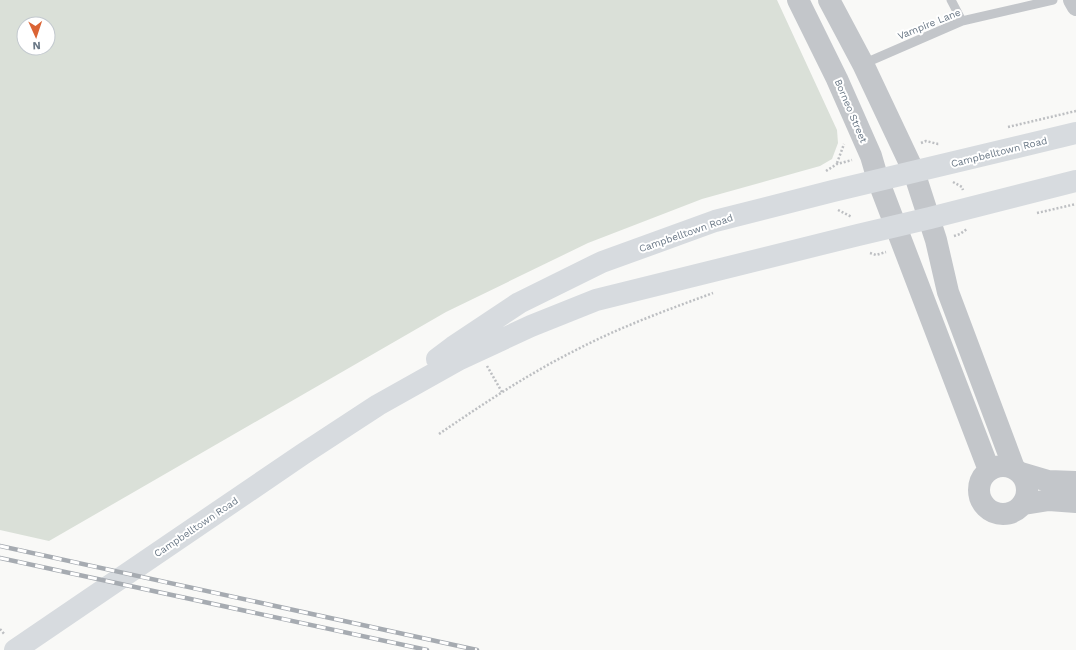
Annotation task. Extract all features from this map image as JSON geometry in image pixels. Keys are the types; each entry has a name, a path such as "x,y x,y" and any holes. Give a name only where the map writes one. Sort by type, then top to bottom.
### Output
{"main road":[{"name":"Campbelltown Road","path":"378,405 453,347 519,303 602,262 715,221 878,180 1076,133"},
{"name":"Campbelltown Road","path":"15,650 378,405 460,359 531,326 596,300 1076,181"}],"street":[{"name":"Borneo Street","path":"798,0 837,79 871,156 878,180 989,470"},
{"path":"829,0 863,64 914,172 930,218 948,292 1018,470 1026,480 1028,488 1027,496 1024,504 1018,510 1001,514 993,512 986,507 981,500 979,484 983,476 989,470 1001,465 1008,465 1018,470 1048,481 1076,482"},
{"path":"1072,0 1076,7"},
{"path":"1024,504 1049,500 1076,502"}],"lane":[{"path":"951,0 962,22"},
{"name":"Vampire Lane","path":"863,64 962,22 1053,0"}],"path":[{"path":"926,141 938,144"},
{"path":"837,210 854,218"},
{"path":"869,253 876,254"},
{"path":"439,434 502,392 576,350 652,315 717,291"}],"shaded area":[{"path":"0,0 777,0 837,130 838,143 832,159 820,166 702,199 588,243 446,312 49,541 0,530"}],"railway":[{"path":"0,546 477,650"},
{"path":"0,558 427,650"}]}
